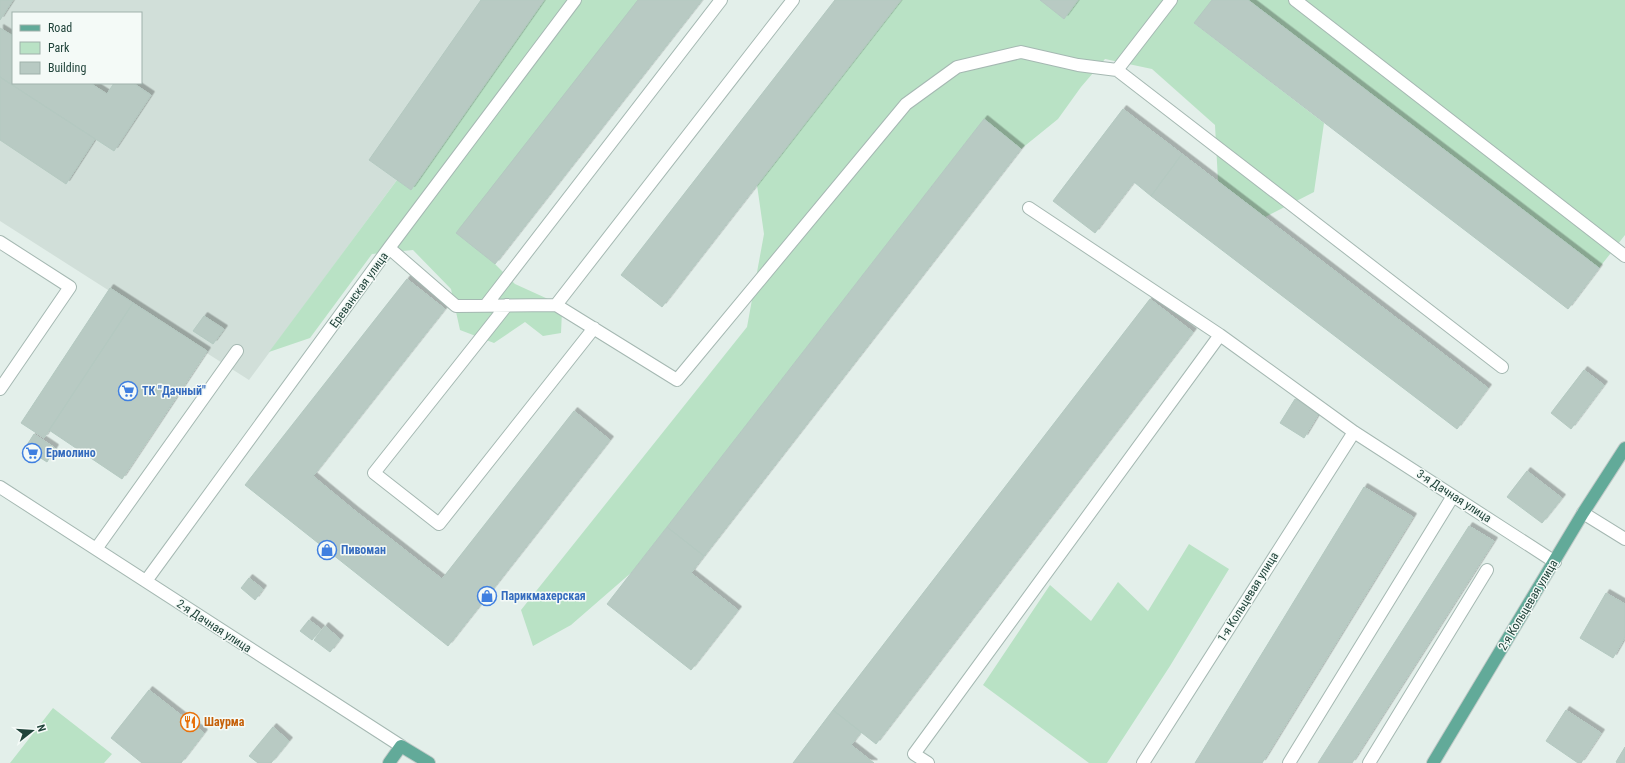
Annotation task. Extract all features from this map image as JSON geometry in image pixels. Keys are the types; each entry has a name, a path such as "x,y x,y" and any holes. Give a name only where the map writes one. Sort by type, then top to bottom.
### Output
{"main road":[{"name":"2-я Кольцевая улица","path":"1433,763 1555,562 1583,513 1625,448"},
{"path":"389,763 401,746"},
{"name":"2-я Дачная улица","path":"401,746 429,763"}],"street":[{"name":"Ереванская улица","path":"146,581 389,248 575,0"},
{"path":"486,305 721,0"},
{"path":"556,305 793,0"},
{"path":"1117,70 1171,0"},
{"path":"1295,0 1625,256"},
{"path":"389,248 456,306 556,305 677,380 906,104 957,67 1020,52 1078,65 1117,70 1502,367"},
{"name":"3-я Дачная улица","path":"1029,208 1220,334 1354,432 1555,562"},
{"path":"0,242 70,287 0,389"},
{"path":"507,305 374,473 439,524 594,328"},
{"path":"928,763 914,754 1220,334"},
{"path":"96,549 237,352"},
{"name":"1-я Кольцевая улица","path":"1143,763 1354,432"},
{"name":"2-я Дачная улица","path":"0,487 401,746"},
{"path":"1289,763 1453,496"},
{"path":"1583,513 1625,539"},
{"path":"1369,763 1487,570"}],"shaded area":[{"path":"0,0 530,0 249,380 0,221"}],"green space":[{"path":"544,0 638,0 495,264 515,284 548,299 562,311 561,333 543,336 525,322 494,343 460,330 451,289 413,250 372,254 310,338 269,352 397,180"},
{"path":"901,0 1212,0 1195,24 1324,123 1314,192 1265,217 1218,181 1215,125 1152,69 1105,59 1081,87 1058,119 1021,149 984,119 632,572 571,625 533,646 521,610 747,327 764,234 757,185"},
{"path":"1248,0 1625,0 1625,235 1599,268"},
{"path":"1189,544 1229,569 1170,666 1107,763 1089,763 983,685 1050,585 1091,621 1118,582 1148,611"},
{"path":"53,708 112,754 104,763 10,763"}],"building":[{"path":"0,0 13,0 0,20"},
{"path":"481,0 544,0 411,190 369,160"},
{"path":"638,0 702,0 495,264 456,233"},
{"path":"835,0 901,0 662,307 621,275"},
{"path":"1040,0 1078,0 1064,19"},
{"path":"1212,0 1248,0 1599,268 1568,309 1194,23"},
{"path":"0,28 12,35 12,84 92,84 107,94 113,84 134,84 151,95 114,151 0,77"},
{"path":"0,77 95,139 66,184 0,140"},
{"path":"1123,109 1182,154 1151,196 1134,182 1095,233 1053,201"},
{"path":"984,119 1021,149 704,556 667,527"},
{"path":"1182,154 1488,388 1457,429 1151,196"},
{"path":"407,279 445,309 313,476 354,510 442,579 574,411 610,440 448,646 245,485"},
{"path":"110,288 133,303 44,438 21,423"},
{"path":"1150,299 1193,332 876,744 833,710"},
{"name":"ТК \"Дачный\"","path":"133,303 207,351 122,479 49,430"},
{"path":"204,316 224,329 213,344 193,331"},
{"path":"1584,370 1604,385 1571,429 1551,413"},
{"path":"1295,399 1319,413 1304,438 1280,423"},
{"path":"34,434 55,448 47,462 25,448"},
{"path":"1527,471 1562,498 1542,523 1507,497"},
{"path":"1364,487 1413,517 1262,763 1195,763"},
{"path":"1469,526 1494,541 1352,763 1318,763"},
{"path":"667,527 704,556 691,573 738,610 691,670 607,604"},
{"path":"249,578 263,589 255,600 241,588"},
{"path":"1606,593 1625,604 1625,637 1613,658 1580,638"},
{"path":"309,620 321,629 312,640 300,631"},
{"path":"325,626 340,639 330,652 314,640"},
{"path":"149,690 204,733 181,763 142,763 111,738"},
{"path":"833,710 861,732 851,745 874,763 793,763"},
{"path":"1566,710 1601,733 1581,763 1578,763 1546,741"},
{"path":"273,727 289,741 271,763 258,763 249,756"},
{"path":"1625,747 1625,763 1617,763 1616,762"}],"place":[{"name":"ТК \"Дачный\"","path":"128,391"},
{"name":"Ермолино","path":"32,453"},
{"name":"Пивоман","path":"327,550"},
{"name":"Парикмахерская","path":"487,596"},
{"name":"Шаурма","path":"190,722"}]}
